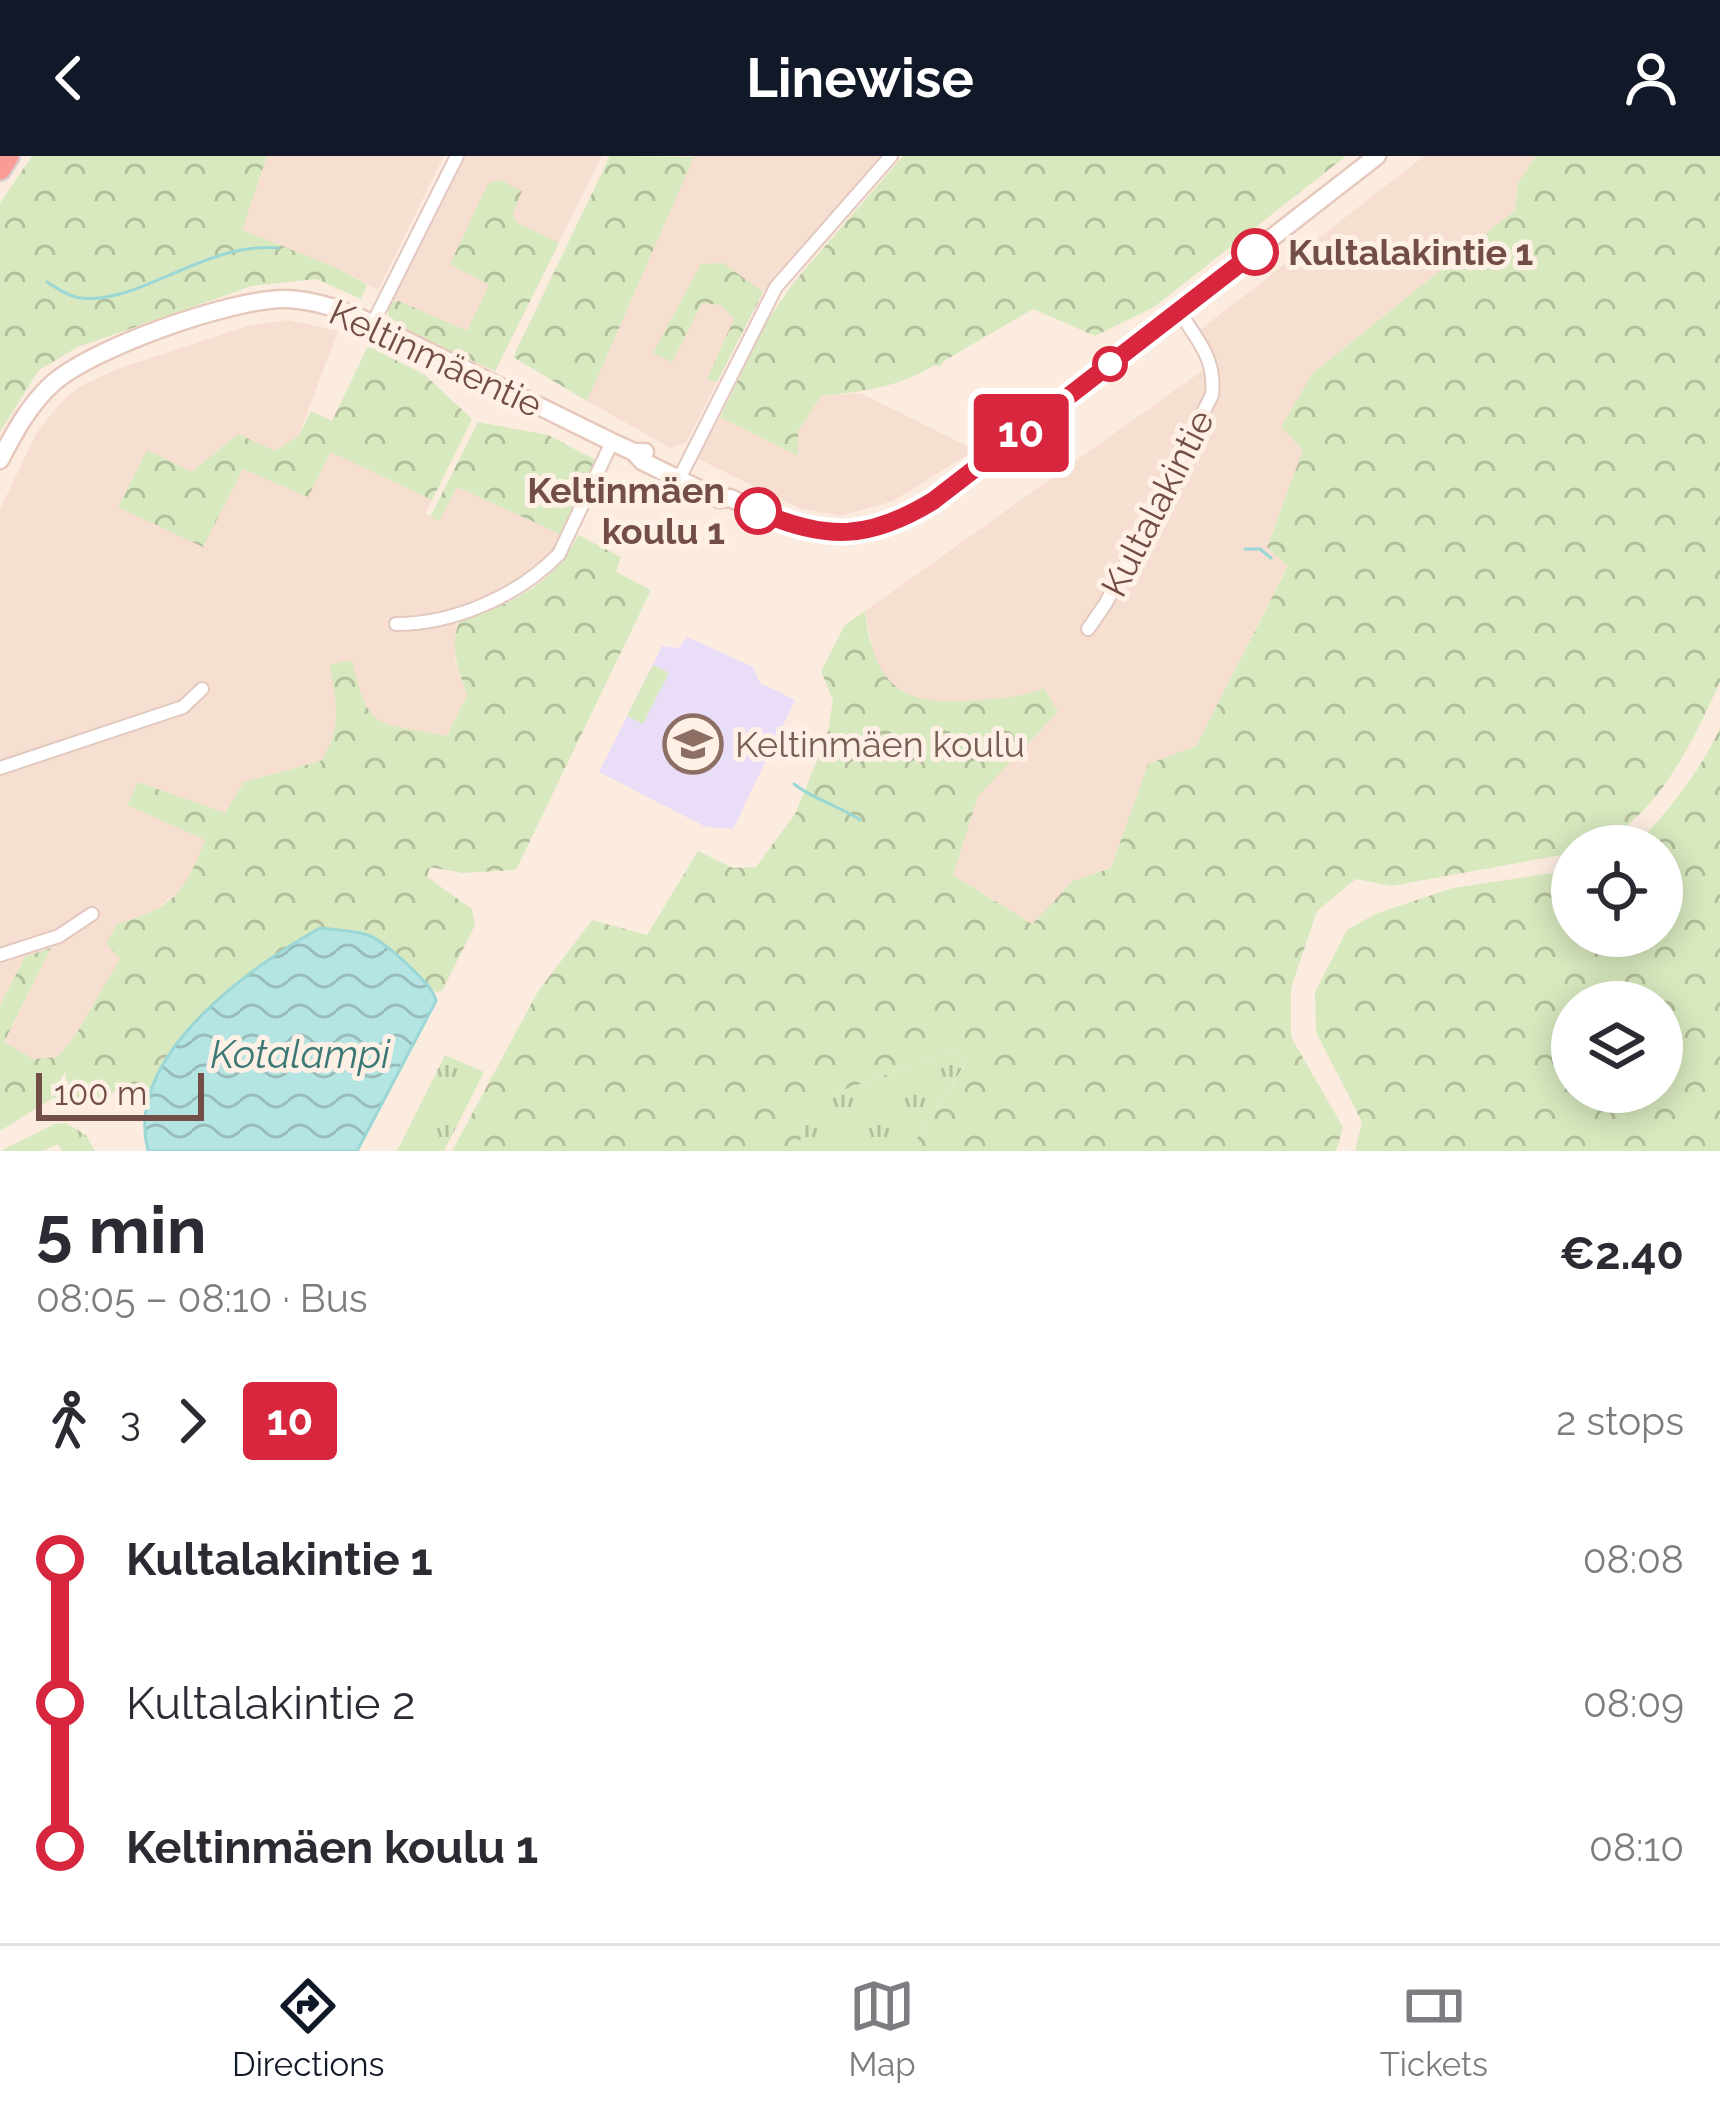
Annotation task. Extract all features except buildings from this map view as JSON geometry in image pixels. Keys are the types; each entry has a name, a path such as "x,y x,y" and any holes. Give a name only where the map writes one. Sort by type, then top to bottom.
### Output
{"highway":[{"path":"0,169 8,156"}],"main road":[{"name":"Keltinmäentie","path":"0,460 19,424 49,386 87,359 261,301 298,300 327,305 373,323 634,452 643,461 681,474 719,499 730,498 795,527 822,532 872,529 933,501 1377,156"}],"street":[{"path":"373,323 457,156"},
{"path":"681,474 776,287 891,156"},
{"name":"Kultalakintie","path":"1088,628 1106,603 1212,395 1214,374 1208,352 1179,310"},
{"path":"396,624 425,624 469,610 544,569 559,554 613,442"},
{"path":"0,768 183,707 202,689"},
{"path":"0,955 59,936 92,914"}],"shaded area":[{"path":"267,156 444,156 378,290 337,268 241,230"},
{"path":"462,156 602,156 495,371 397,327 388,315 389,303"},
{"path":"694,156 880,156 763,292 686,443 670,448 587,401"},
{"path":"1424,156 1536,156 1518,183 1515,210 1312,374 1303,450 1267,546 1288,565 1196,746 1148,764 1111,868 1073,881 1032,924 952,874 978,796 1058,712 1044,689 1025,697 936,704 902,694 877,667 865,611 1213,363 1196,333"},
{"path":"288,320 338,331 299,435 275,451 238,435 192,472 118,506 243,468 331,451 432,500 425,514 439,521 457,487 560,534 553,551 537,566 491,595 457,607 455,659 467,695 447,736 382,725 362,706 351,660 330,666 336,739 321,761 244,782 225,813 138,782 127,805 205,840 189,882 147,917 75,1036 58,1057 33,1059 4,1043 50,949 25,957 0,1005 0,509 36,434 79,387 117,369 251,325"},
{"path":"860,393 975,450 893,501 841,516 799,508 698,459 720,417 798,455 798,431 821,396"},
{"name":"Keltinmäen koulu","path":"687,637 753,667 760,683 795,700 733,829 706,827 599,772 662,646 679,648"}],"green space":[{"path":"32,156 267,156 242,230 367,285 361,299 316,279 252,286 78,347 39,370 0,432 0,203"},
{"path":"610,156 694,157 587,401 513,357"},
{"path":"903,156 1346,156 1154,307 1095,336 1033,309 940,367 880,387 821,396 798,431 798,456 720,417 767,321 794,282"},
{"path":"1536,156 1720,156 1720,682 1664,785 1626,825 1551,825 1551,857 1391,886 1356,879 1317,911 1291,988 1291,1037 1343,1127 1336,1151 909,1151 967,1062 962,1048 814,1100 792,1151 452,1151 537,993 592,920 647,935 698,851 733,868 756,867 795,814 827,736 833,700 821,671 845,625 865,611 876,659 897,687 912,695 979,700 1044,688 1058,712 978,796 953,875 1032,924 1073,881 1111,868 1148,764 1196,746 1288,566 1267,547 1303,450 1281,427 1312,374 1515,210 1518,183"},
{"path":"500,180 522,191 513,214 516,222 559,243 495,371 397,327 388,315 389,303 399,301 467,331 489,285 450,264 488,184"},
{"path":"723,263 763,292 717,382 707,379 734,319 721,305 702,303 672,362 653,353 701,264"},
{"path":"368,346 425,375 472,419 432,500 331,452 308,497 243,469 203,547 118,507 147,450 192,472 238,434 275,451 299,435 311,411 332,421"},
{"path":"478,422 548,435 596,460 560,534 457,487 439,521 430,517"},
{"path":"578,535 621,557 616,572 651,590 516,870 462,873 430,867 427,877 472,909 475,925 442,991 435,992 403,960 167,1060 155,1088 118,1089 96,1107 79,1100 63,1105 53,1098 0,1131 0,1005 25,957 51,948 4,1042 33,1059 58,1057 120,959 106,943 118,923 151,912 175,895 205,840 127,805 138,782 225,813 244,782 321,761 335,726 330,665 352,660 364,702 380,721 447,736 467,695 455,650 459,622 543,580"},
{"path":"653,665 669,673 643,724 627,716"},
{"path":"1720,728 1720,1151 1355,1151 1362,1122 1316,1032 1315,992 1347,930 1375,914 1453,888 1551,873 1551,957 1683,957 1683,825 1654,825 1703,760"},
{"path":"963,1048 967,1061 909,1151 792,1151 814,1100"},
{"path":"445,1055 484,1072 444,1151 397,1151"},
{"path":"66,1123 86,1135 95,1151 62,1151 58,1144 43,1151 0,1151 55,1124"}],"water":[{"name":"Kotalampi","path":"320,928 376,939 418,975 436,1001 357,1151 148,1151 145,1116 154,1082 173,1049 228,991"}],"waterway":[{"path":"47,282 77,297 103,298 225,254 278,248"},
{"path":"1245,549 1260,549 1271,558"},
{"path":"794,784 860,820"}],"bus line":[{"name":"10","path":"758,511 795,527 822,532 872,529 902,519 933,501 1255,252"}],"place":[{"name":"Kultalakintie 1","path":"1255,252"},
{"name":"Keltinmäen koulu 1","path":"758,511"},
{"name":"Keltinmäen koulu","path":"693,744"}]}
